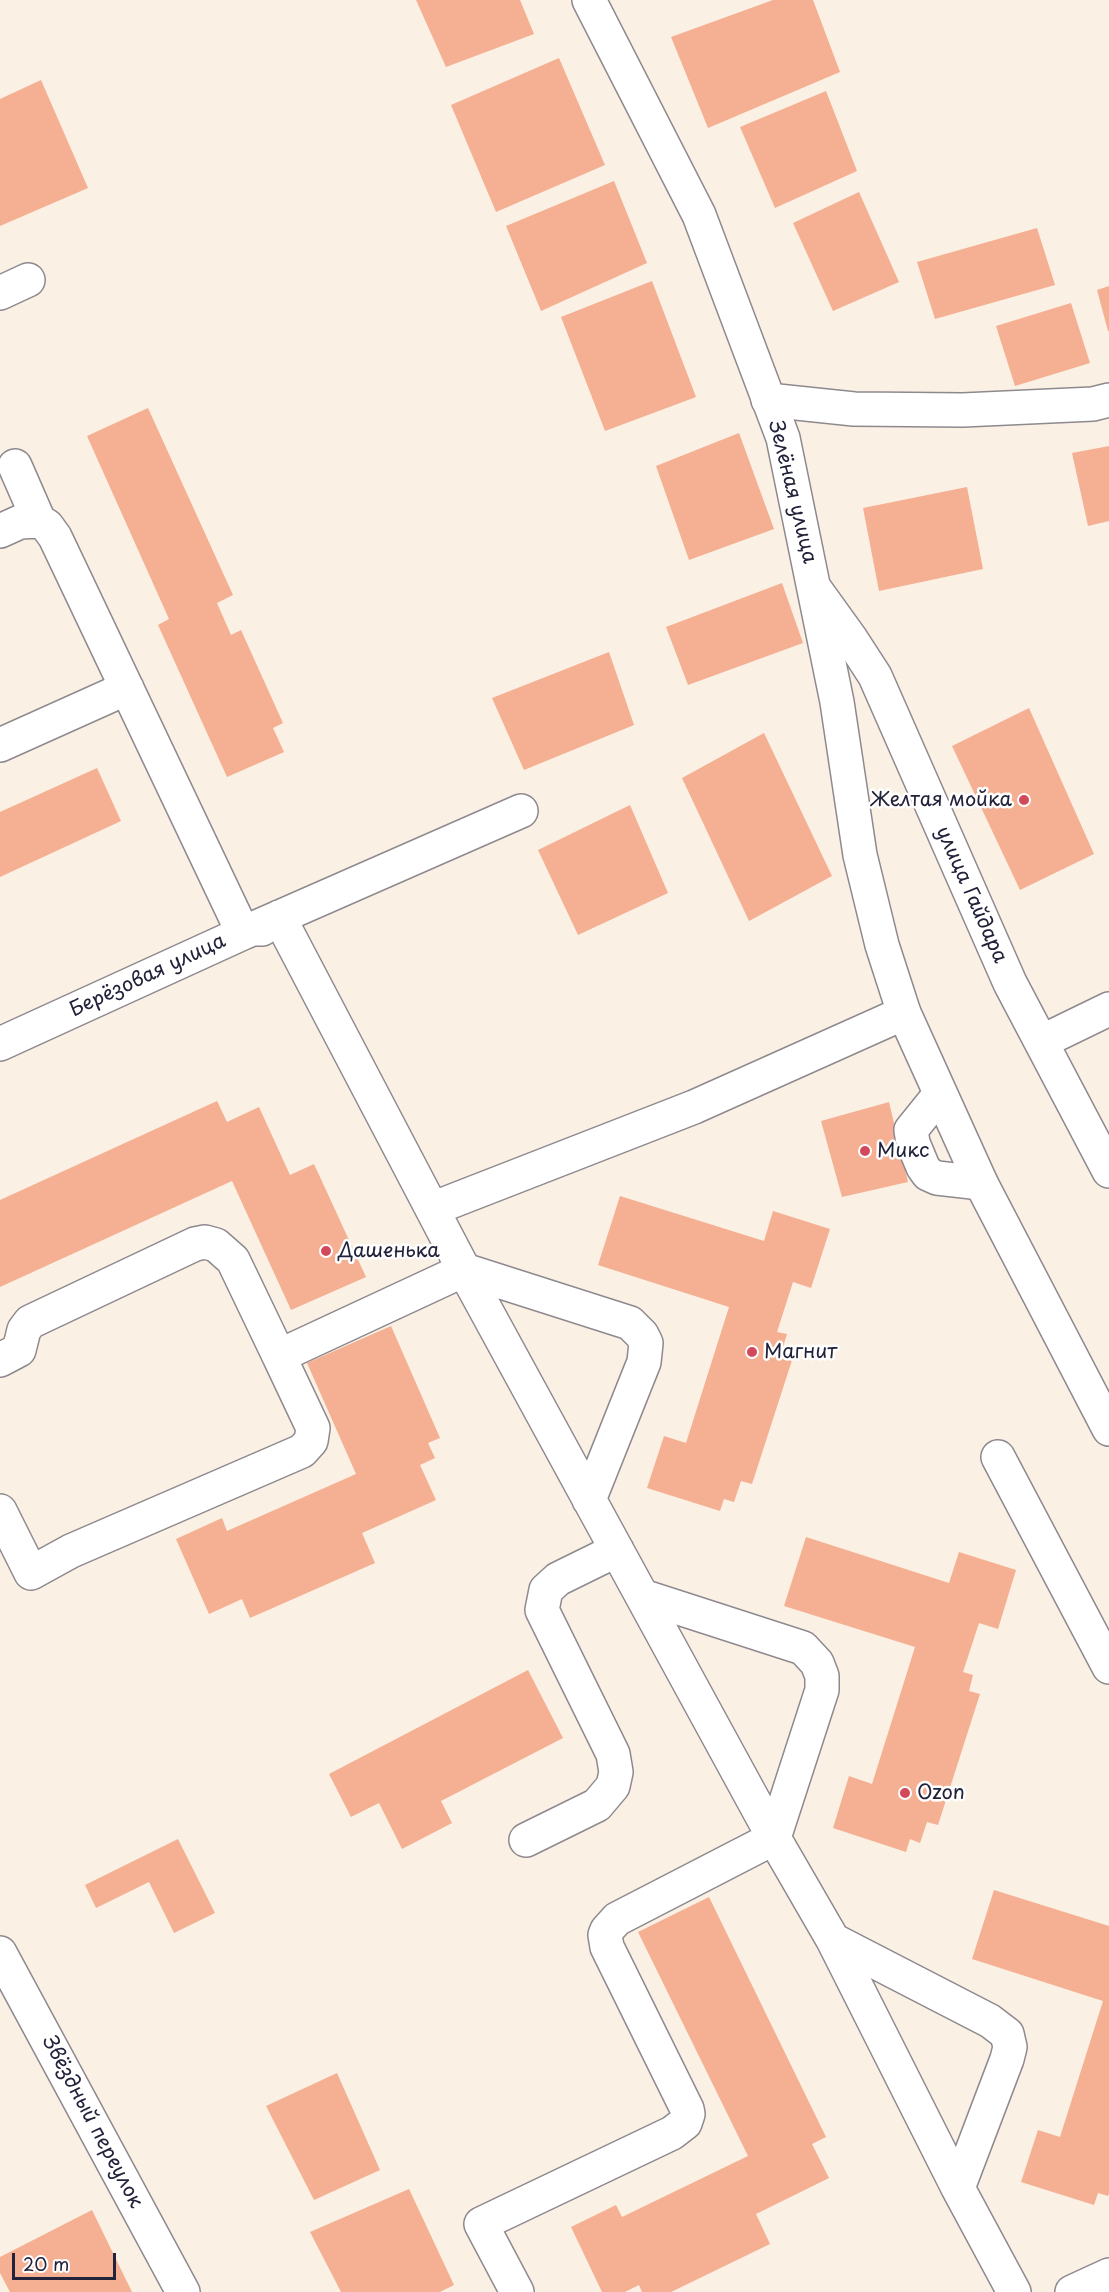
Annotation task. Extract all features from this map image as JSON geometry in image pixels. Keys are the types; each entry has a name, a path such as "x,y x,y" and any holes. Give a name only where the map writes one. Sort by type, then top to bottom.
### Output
{"street":[{"name":"Зелёная улица","path":"589,0 699,215 783,438 837,702 860,855 882,945 904,1013"},
{"path":"768,400 854,409 963,410 1093,404 1109,400"},
{"path":"15,466 39,520 55,537 243,933 521,811"},
{"path":"0,531 20,522 39,520"},
{"name":"улица Гайдара","path":"815,589 875,676 1010,983 1109,1171"},
{"path":"0,745 127,688"},
{"path":"279,917 464,1270 774,1838 833,1940 958,2188 1014,2292"},
{"name":"Берёзовая улица","path":"0,1044 252,929 272,930 282,934 294,946"},
{"path":"1041,1042 1109,1009"},
{"path":"432,1209 694,1107 904,1013 981,1184 1109,1429"},
{"path":"940,1094 911,1130 922,1167 928,1174 937,1178 981,1184"},
{"path":"0,1360 19,1350 24,1330 30,1322 195,1244 205,1242 216,1245 233,1260 313,1428 311,1441 298,1454 71,1551 31,1573 0,1511"},
{"path":"279,1356 464,1270 630,1323 646,1342 644,1362 589,1500"},
{"path":"998,1456 1109,1667"},
{"path":"526,1840 597,1805 613,1786 616,1772 613,1754 542,1610 546,1590 558,1579 617,1550"},
{"path":"517,2292 481,2224 672,2133 685,2123 687,2109 607,1947 605,1935 609,1926 617,1919 774,1838 821,1696 823,1683 818,1663 803,1648 642,1596"},
{"path":"833,1940 990,2020 1007,2034 1010,2047 1007,2059 958,2188"},
{"name":"Звёздный переулок","path":"0,1953 183,2292"},
{"path":"1072,2292 1109,2275"}],"building":[{"path":"416,0 520,0 534,34 446,67"},
{"path":"773,0 813,0 840,72 708,128 671,37"},
{"path":"559,58 605,165 496,212 451,105"},
{"path":"41,80 88,188 0,226 0,99"},
{"path":"826,91 857,171 775,208 740,127"},
{"path":"614,181 647,263 541,311 506,226"},
{"path":"859,192 899,282 833,311 793,223"},
{"path":"1037,228 1055,285 935,319 917,262"},
{"path":"652,281 696,397 605,431 561,317"},
{"path":"1109,286 1109,331 1108,331 1097,290"},
{"path":"1071,303 1090,363 1015,386 996,326"},
{"path":"148,408 233,595 217,603 231,635 241,630 283,723 273,728 284,752 227,777 158,625 169,619 87,436"},
{"path":"739,433 774,529 689,560 656,466"},
{"path":"1109,446 1109,521 1088,526 1072,453"},
{"path":"967,487 983,569 879,591 863,508"},
{"path":"782,583 803,643 688,685 666,627"},
{"path":"609,652 634,725 524,770 492,698"},
{"name":"Желтая мойка","path":"1029,708 1094,854 1020,890 952,746"},
{"path":"764,733 832,876 749,921 682,778"},
{"path":"97,768 121,821 0,877 0,812"},
{"path":"630,805 668,893 578,935 538,850"},
{"path":"217,1101 227,1122 259,1107 290,1175 314,1164 366,1277 291,1310 232,1181 0,1287 0,1200"},
{"name":"Микс","path":"889,1102 908,1182 842,1197 821,1121"},
{"name":"Магнит","path":"620,1196 764,1241 773,1211 830,1229 811,1288 793,1282 777,1332 787,1334 782,1350 794,1354 752,1484 741,1481 734,1502 724,1499 720,1511 647,1488 664,1436 686,1443 729,1307 598,1265"},
{"path":"391,1326 440,1438 428,1443 435,1458 420,1465 436,1500 362,1533 375,1563 250,1618 242,1599 209,1614 176,1539 222,1518 227,1531 356,1474 307,1363"},
{"path":"806,1537 949,1583 959,1552 1016,1570 998,1629 979,1623 963,1672 973,1675 969,1691 980,1694 938,1825 927,1822 920,1843 910,1839 906,1852 833,1828 849,1776 872,1784 915,1647 784,1606"},
{"path":"528,1670 563,1738 441,1801 452,1823 402,1849 379,1803 351,1817 329,1774"},
{"path":"178,1839 215,1913 174,1933 149,1882 96,1908 85,1885"},
{"path":"994,1890 1109,1926 1109,2193 1108,2196 1098,2193 1094,2205 1021,2182 1038,2130 1060,2137 1103,2001 972,1959"},
{"path":"709,1897 826,2137 812,2144 829,2178 756,2214 770,2244 671,2292 642,2292 639,2285 625,2292 602,2292 571,2227 616,2205 622,2217 748,2156 638,1932"},
{"path":"337,2073 380,2170 314,2200 266,2106"},
{"path":"409,2189 454,2285 440,2292 341,2292 310,2232"},
{"path":"92,2210 132,2292 10,2292 0,2273 0,2257"}],"place":[{"name":"Желтая мойка","path":"1024,800"},
{"name":"Микс","path":"865,1151"},
{"name":"Дашенька","path":"326,1251"},
{"name":"Магнит","path":"752,1352"},
{"name":"Ozon","path":"905,1793"}]}
